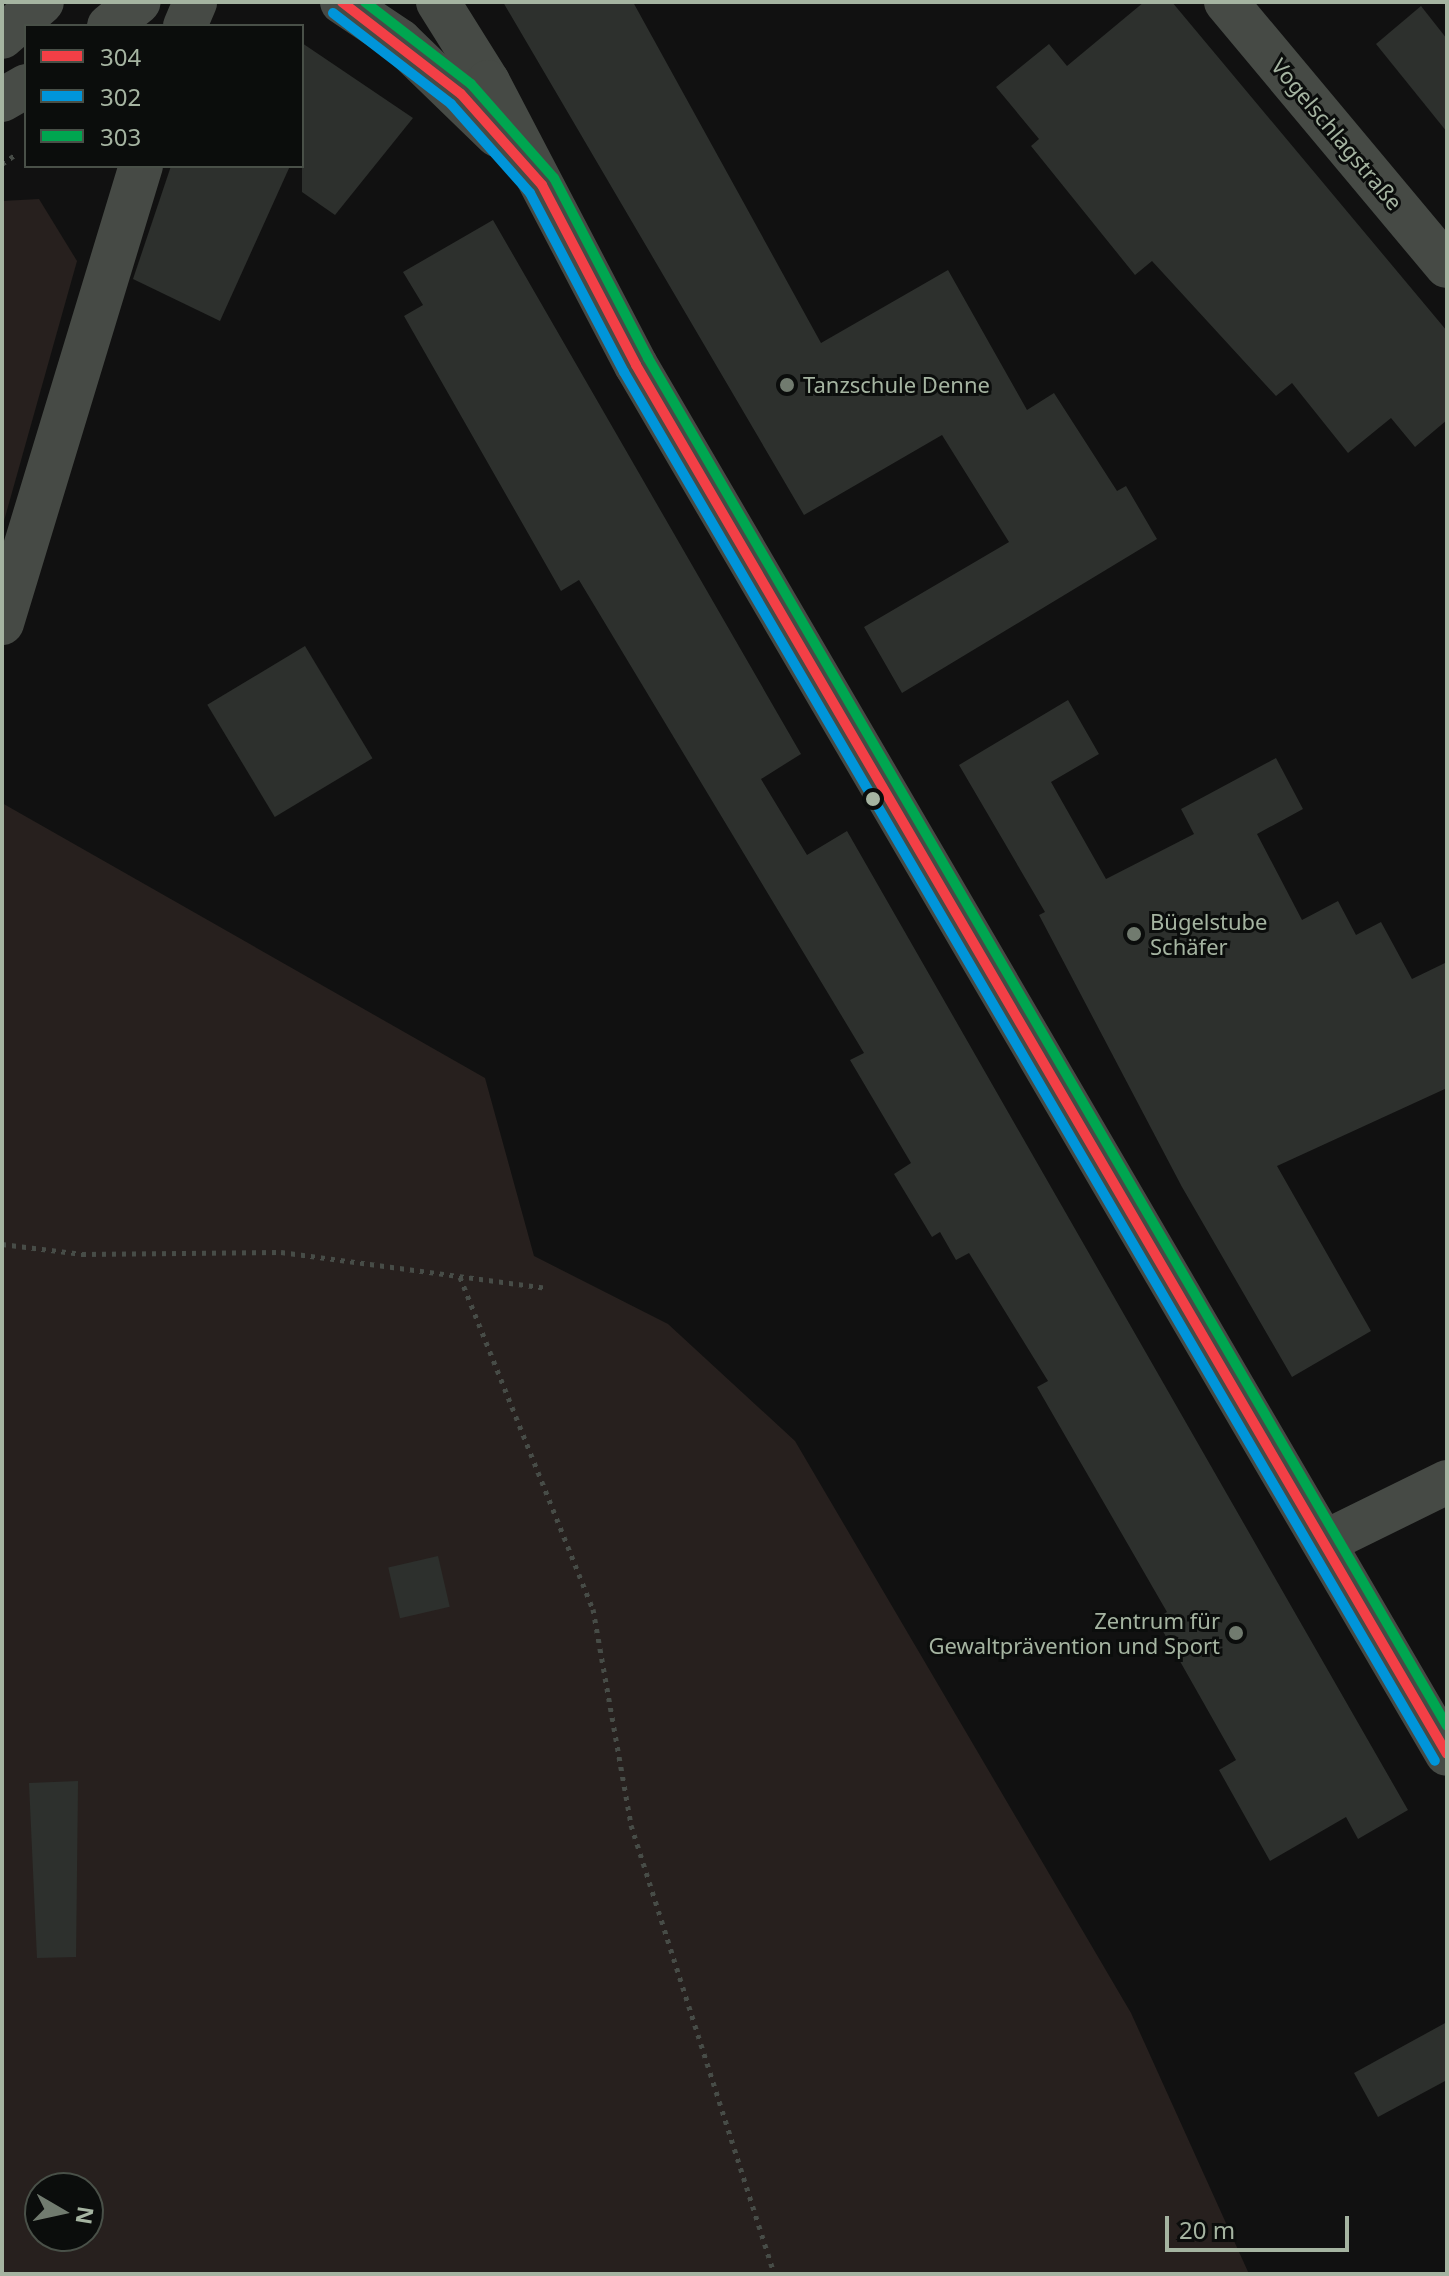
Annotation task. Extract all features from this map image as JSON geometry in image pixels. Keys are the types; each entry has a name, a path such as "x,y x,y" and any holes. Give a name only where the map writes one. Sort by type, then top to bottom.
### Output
{"main road":[{"path":"2,37 42,2"},
{"path":"112,24 139,2"},
{"path":"2,100 24,87"}],"street":[{"path":"186,24 195,2"},
{"path":"342,2 461,94 542,185"},
{"path":"438,2 542,185 636,365 1447,1754"},
{"name":"Vogelschlagstraße","path":"1226,2 1447,266"},
{"path":"2,623 140,168"},
{"path":"1325,1542 1447,1482"}],"path":[{"path":"2,1244 82,1254 281,1252 546,1288"},
{"path":"460,1277 593,1609 631,1825 774,2274"}],"shaded area":[{"path":"39,199 77,261 2,528 2,201"},
{"path":"2,803 485,1078 534,1256 668,1324 795,1441 1131,2013 1249,2274 2,2274"}],"building":[{"path":"503,2 633,2 821,343 948,270 1027,410 1054,393 1117,491 1126,486 1157,539 902,693 864,627 1009,542 942,435 804,515"},
{"path":"1144,2 1172,2 1447,331 1447,420 1415,447 1391,418 1348,453 1292,383 1276,396 1152,261 1135,275 1031,146 1039,139 996,87 1049,44 1067,66"},
{"path":"1421,6 1447,39 1447,132 1376,44"},
{"path":"304,44 413,118 335,215 302,192"},
{"path":"170,168 289,168 220,321 133,279"},
{"path":"493,220 801,754 761,779 807,855 847,831 1408,1810 1358,1839 1346,1817 1270,1861 1219,1770 1236,1760 1156,1619 1167,1612 1037,1387 1048,1381 969,1253 956,1260 940,1232 932,1237 894,1174 911,1163 850,1060 864,1053 579,580 561,591 404,316 423,305 403,272"},
{"path":"305,646 372,758 275,817 207,705"},
{"path":"1068,700 1099,754 1051,782 1106,879 1194,834 1181,809 1276,758 1303,809 1257,834 1302,920 1338,901 1356,935 1381,922 1412,979 1447,962 1447,1088 1277,1166 1371,1331 1292,1377 1182,1187 1039,915 1045,912 959,765"},
{"path":"438,1556 450,1607 400,1618 388,1567"},
{"path":"78,1781 76,1957 37,1958 29,1783"},
{"path":"1447,2022 1447,2080 1378,2117 1354,2073"}],"transit line":[{"name":"304","path":"342,2 461,94 542,185 636,365 1447,1754"},
{"name":"303","path":"365,2 471,84 554,178 648,358 1447,1726"},
{"name":"302","path":"333,13 451,104 530,193 624,372 1435,1761"}],"place":[{"name":"Tanzschule Denne","path":"787,385"},
{"name":"Bügelstube Schäfer","path":"1134,934"},
{"name":"Zentrum für Gewaltprävention und Sport","path":"1236,1633"}]}
